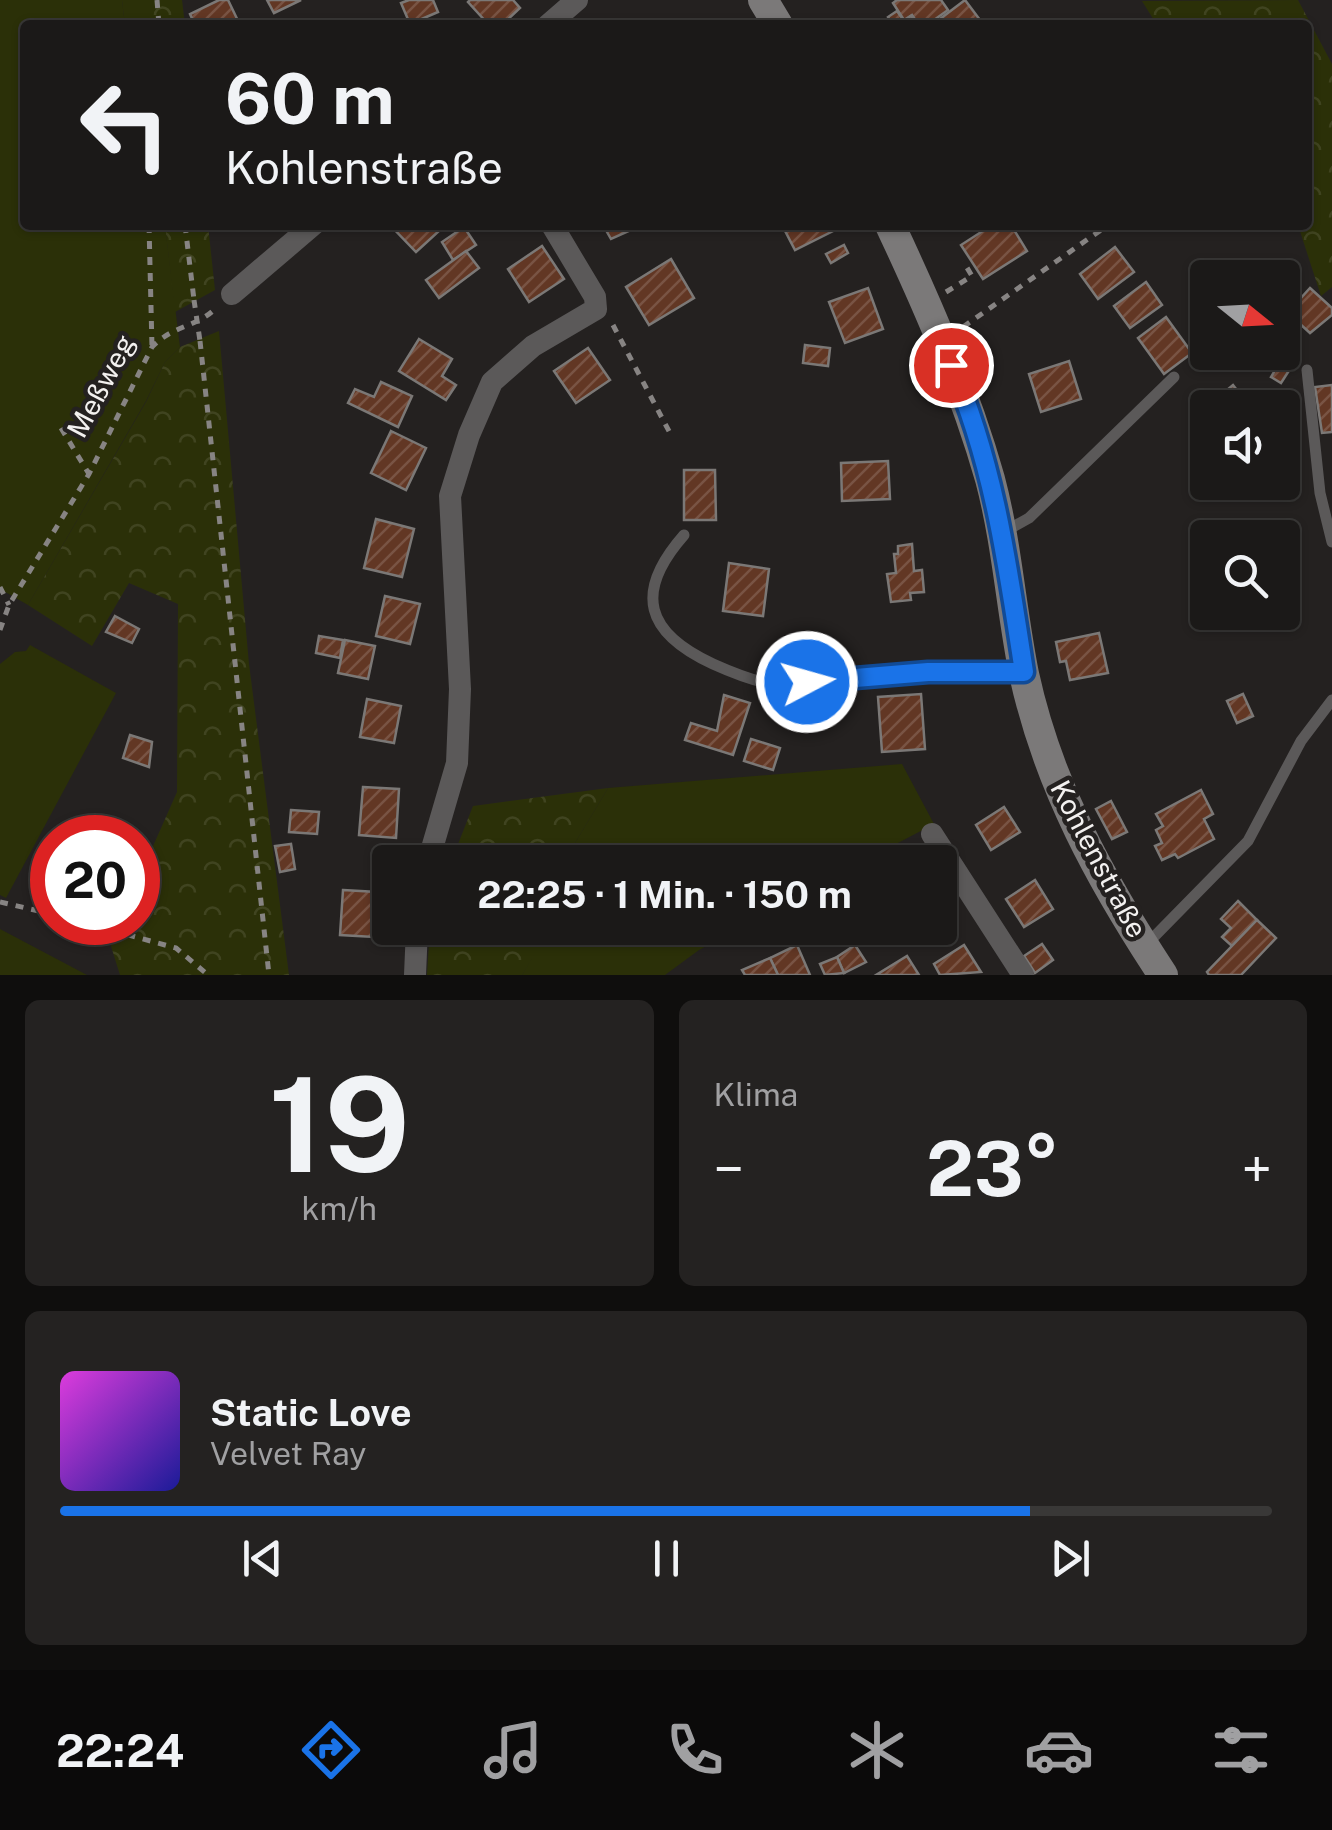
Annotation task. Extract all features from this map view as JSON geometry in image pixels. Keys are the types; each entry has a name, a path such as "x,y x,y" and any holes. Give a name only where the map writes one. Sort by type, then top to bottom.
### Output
{"street":[{"path":"554,20 577,0"},
{"path":"232,294 307,230"},
{"path":"433,845 457,763 460,689 450,496 492,382 533,346 596,308 595,297 555,230"},
{"name":"Kohlenstraße","path":"892,230 963,392 1002,534 1012,672 1067,810 1102,876 1164,975"},
{"path":"932,834 1023,975"},
{"path":"415,975 416,945"}],"lane":[{"path":"1307,370 1320,493 1332,542"},
{"path":"1002,534 1028,518 1174,377"},
{"path":"684,535 664,557 655,581 657,621 682,650 729,672 780,686 928,672 1012,672"},
{"path":"1145,947 1248,841 1301,741 1332,700"}],"path":[{"path":"149,230 152,347"},
{"path":"186,230 269,975"},
{"path":"940,338 958,330 1101,230"},
{"path":"947,291 972,276 963,262"},
{"name":"Meßweg","path":"0,630 10,605 88,474 152,347 166,332 206,318 232,294"},
{"path":"596,308 611,320 670,433"},
{"path":"61,428 88,474"},
{"path":"0,587 10,605"},
{"path":"0,902 30,909"},
{"path":"160,944 176,948 208,975"}],"green space":[{"path":"0,0 122,0 124,20 20,20 20,230 166,230 180,347 165,362 28,605 0,589"},
{"path":"122,0 182,0 184,20 124,20"},
{"path":"1298,0 1309,20 1154,20 1142,1"},
{"path":"1312,26 1332,64 1332,287 1321,296 1300,230 1312,230"},
{"path":"166,230 209,230 215,290 175,312"},
{"path":"219,331 249,664 289,975 120,975 111,945 160,945 160,830 177,792 178,604 129,583 92,646 28,605 146,402 165,362 180,347"},
{"path":"30,645 116,693 51,815 30,815 30,853 6,898 0,895 0,664 15,652 26,651"},
{"path":"902,764 934,824 894,845 574,845 608,788"},
{"path":"608,788 574,845 458,845 473,806"},
{"path":"0,929 87,975 0,975"},
{"path":"429,945 540,945 522,975 427,975"},
{"path":"539,945 709,945 665,975 522,975"}],"building":[{"path":"219,0 228,0 238,20 193,20 190,14"},
{"path":"267,0 301,0 274,13"},
{"path":"433,0 438,12 408,20 401,3"},
{"path":"513,0 520,8 507,20 484,20 468,2"},
{"path":"941,0 948,10 934,20 916,20 912,15 904,20 893,3"},
{"path":"965,0 980,20 939,20"},
{"path":"897,11 903,20 890,20 888,17"},
{"path":"395,230 439,231 416,252"},
{"path":"466,230 476,245 453,260 442,242"},
{"path":"606,230 631,230 611,239"},
{"path":"785,230 835,230 795,250"},
{"path":"984,230 1014,230 1027,251 983,279 961,245"},
{"path":"844,245 848,253 831,263 826,254"},
{"path":"542,246 564,279 529,302 508,269"},
{"path":"1115,247 1134,272 1098,299 1080,274"},
{"path":"466,251 479,268 439,298 426,280"},
{"path":"671,259 694,298 649,325 626,287"},
{"path":"1146,282 1162,305 1130,328 1114,306"},
{"path":"868,288 883,329 845,343 829,302"},
{"path":"1310,288 1332,308 1332,315 1310,333 1300,324 1300,299"},
{"path":"1166,317 1190,354 1164,374 1138,338"},
{"path":"419,339 452,359 442,376 456,385 446,400 399,371"},
{"path":"805,345 830,348 828,366 803,363"},
{"path":"588,348 610,380 576,403 554,371"},
{"path":"1069,361 1081,399 1041,412 1029,374"},
{"path":"1275,370 1289,370 1281,383 1271,377"},
{"path":"381,382 412,396 398,427 348,403 355,389 374,397"},
{"path":"1332,385 1332,432 1322,433 1315,387"},
{"path":"391,431 426,448 406,490 371,473"},
{"path":"888,461 890,499 842,501 841,463"},
{"path":"684,470 715,470 716,520 684,520"},
{"path":"376,519 414,529 402,577 364,568"},
{"path":"912,544 914,571 922,570 924,592 910,593 911,600 891,602 887,574 896,573 894,554 898,554 898,546"},
{"path":"729,563 769,569 763,616 723,611"},
{"path":"385,596 420,604 410,644 376,636"},
{"path":"115,616 139,629 132,643 106,632"},
{"path":"1099,633 1108,673 1070,680 1066,661 1060,662 1056,642"},
{"path":"319,636 343,640 340,658 316,653"},
{"path":"345,640 375,646 368,679 338,673"},
{"path":"921,694 925,749 882,752 878,697"},
{"path":"1243,694 1253,716 1237,723 1227,701"},
{"path":"724,695 750,703 733,755 685,740 691,723 717,731"},
{"path":"367,699 401,706 394,743 360,737"},
{"path":"130,735 152,742 149,767 123,758"},
{"path":"751,739 780,748 773,770 744,761"},
{"path":"363,787 399,789 396,838 359,835"},
{"path":"1201,790 1213,814 1204,819 1214,839 1178,858 1175,854 1162,860 1155,846 1162,843 1156,830 1163,826 1156,814"},
{"path":"1111,801 1127,832 1112,839 1096,809"},
{"path":"1004,807 1020,832 991,850 976,825"},
{"path":"291,810 319,812 317,834 289,832"},
{"path":"291,844 295,869 280,872 275,846"},
{"path":"1035,880 1053,909 1024,927 1006,899"},
{"path":"343,890 372,892 372,937 340,935"},
{"path":"1238,901 1257,920 1232,946 1222,937 1231,928 1221,919"},
{"path":"1257,920 1276,938 1241,975 1209,975 1207,972"},
{"path":"1042,944 1053,960 1035,973 1024,956"},
{"path":"797,945 810,975 778,975 770,958"},
{"path":"855,945 866,962 844,973 837,957"},
{"path":"964,945 981,972 940,975 934,964"},
{"path":"907,956 919,975 876,975"},
{"path":"837,957 844,973 825,975 820,964"},
{"path":"770,958 778,975 745,975 742,970"}],"route":[{"path":"807,682 928,672 1024,672 990,480 951,365"}]}
